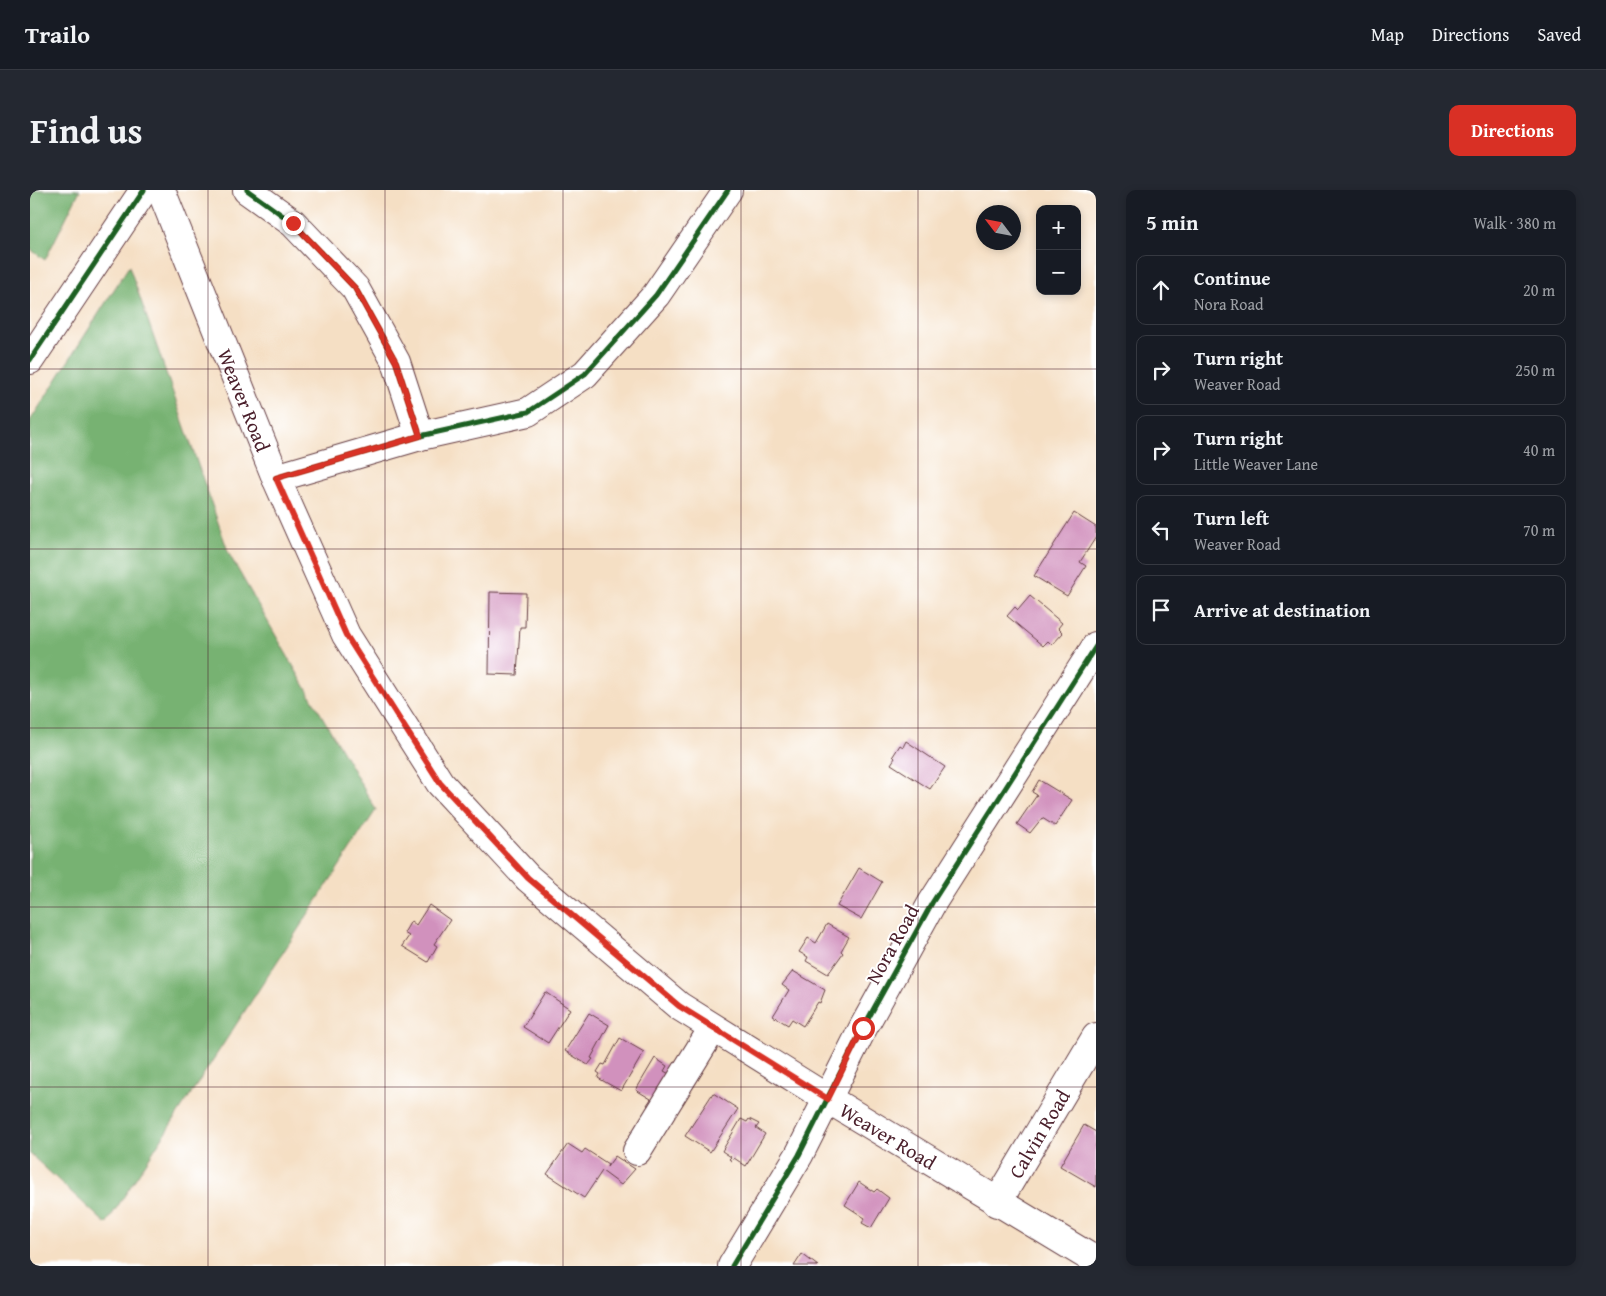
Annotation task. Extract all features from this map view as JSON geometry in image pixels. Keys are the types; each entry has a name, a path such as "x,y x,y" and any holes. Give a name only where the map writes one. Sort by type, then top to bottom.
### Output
{"street":[{"path":"30,360 144,190"},
{"name":"Weaver Road","path":"162,190 276,478 346,635 440,783 528,878 679,1006 997,1203 1096,1260"},
{"path":"247,190 293,223 355,288 396,362 420,436"},
{"path":"276,478 420,436 528,412 585,374 656,295 728,190"},
{"name":"Nora Road","path":"732,1266 799,1156 863,1028 932,902 1096,646"},
{"path":"637,1152 713,1028"},
{"name":"Calvin Road","path":"997,1203 1096,1037"}],"green space":[{"path":"30,190 80,190 45,260 30,249"},
{"path":"129,266 229,554 376,810 106,1224 30,1154 30,421"}],"building":[{"path":"1074,513 1096,527 1096,537 1080,562 1086,566 1067,596 1034,576"},
{"path":"490,592 526,593 525,627 520,627 517,675 489,674"},
{"path":"1030,596 1062,623 1058,628 1063,633 1052,645 1048,641 1043,646 1007,616 1015,607 1018,610"},
{"path":"906,741 945,767 930,789 891,764 895,758 893,756 900,745 903,747"},
{"path":"1039,780 1072,800 1055,826 1042,818 1030,833 1017,824 1037,795 1032,792"},
{"path":"859,868 882,882 861,919 837,906"},
{"path":"429,905 450,920 434,944 437,946 428,962 402,946 409,936 404,933 411,921 416,925"},
{"path":"827,924 849,937 841,951 843,953 828,974 806,961 808,957 799,952 808,938 816,943"},
{"path":"793,971 825,990 820,1003 818,1002 803,1026 792,1019 788,1025 773,1016 789,990 782,985"},
{"path":"545,992 570,1009 548,1043 523,1027"},
{"path":"589,1013 609,1025 591,1058 593,1059 588,1065 565,1051"},
{"path":"620,1038 644,1052 621,1091 598,1078 600,1074 597,1072 602,1064 605,1065"},
{"path":"655,1058 667,1066 664,1071 673,1076 655,1110 647,1105 651,1099 636,1090"},
{"path":"713,1093 738,1109 710,1152 685,1136"},
{"path":"741,1119 747,1122 749,1119 759,1124 756,1128 765,1134 746,1166 734,1158 732,1161 729,1159 731,1157 722,1151"},
{"path":"1084,1125 1096,1132 1096,1187 1060,1166"},
{"path":"568,1144 582,1153 585,1149 608,1164 607,1167 615,1156 635,1169 621,1185 602,1171 584,1198 547,1174"},
{"path":"859,1182 874,1192 877,1189 889,1198 871,1228 862,1223 865,1218 845,1205"},
{"path":"802,1254 818,1266 794,1266"}],"cycle path":[{"path":"30,360 144,190"},
{"path":"247,190 293,223 355,288 396,362 420,436"},
{"path":"276,478 420,436 528,412 585,374 656,295 728,190"},
{"path":"732,1266 799,1155 863,1028 932,903 1096,646"}],"route":[{"path":"293,223 355,288 396,362 420,436 276,478 346,635 440,783 528,878 679,1006 828,1099 863,1028"}]}
